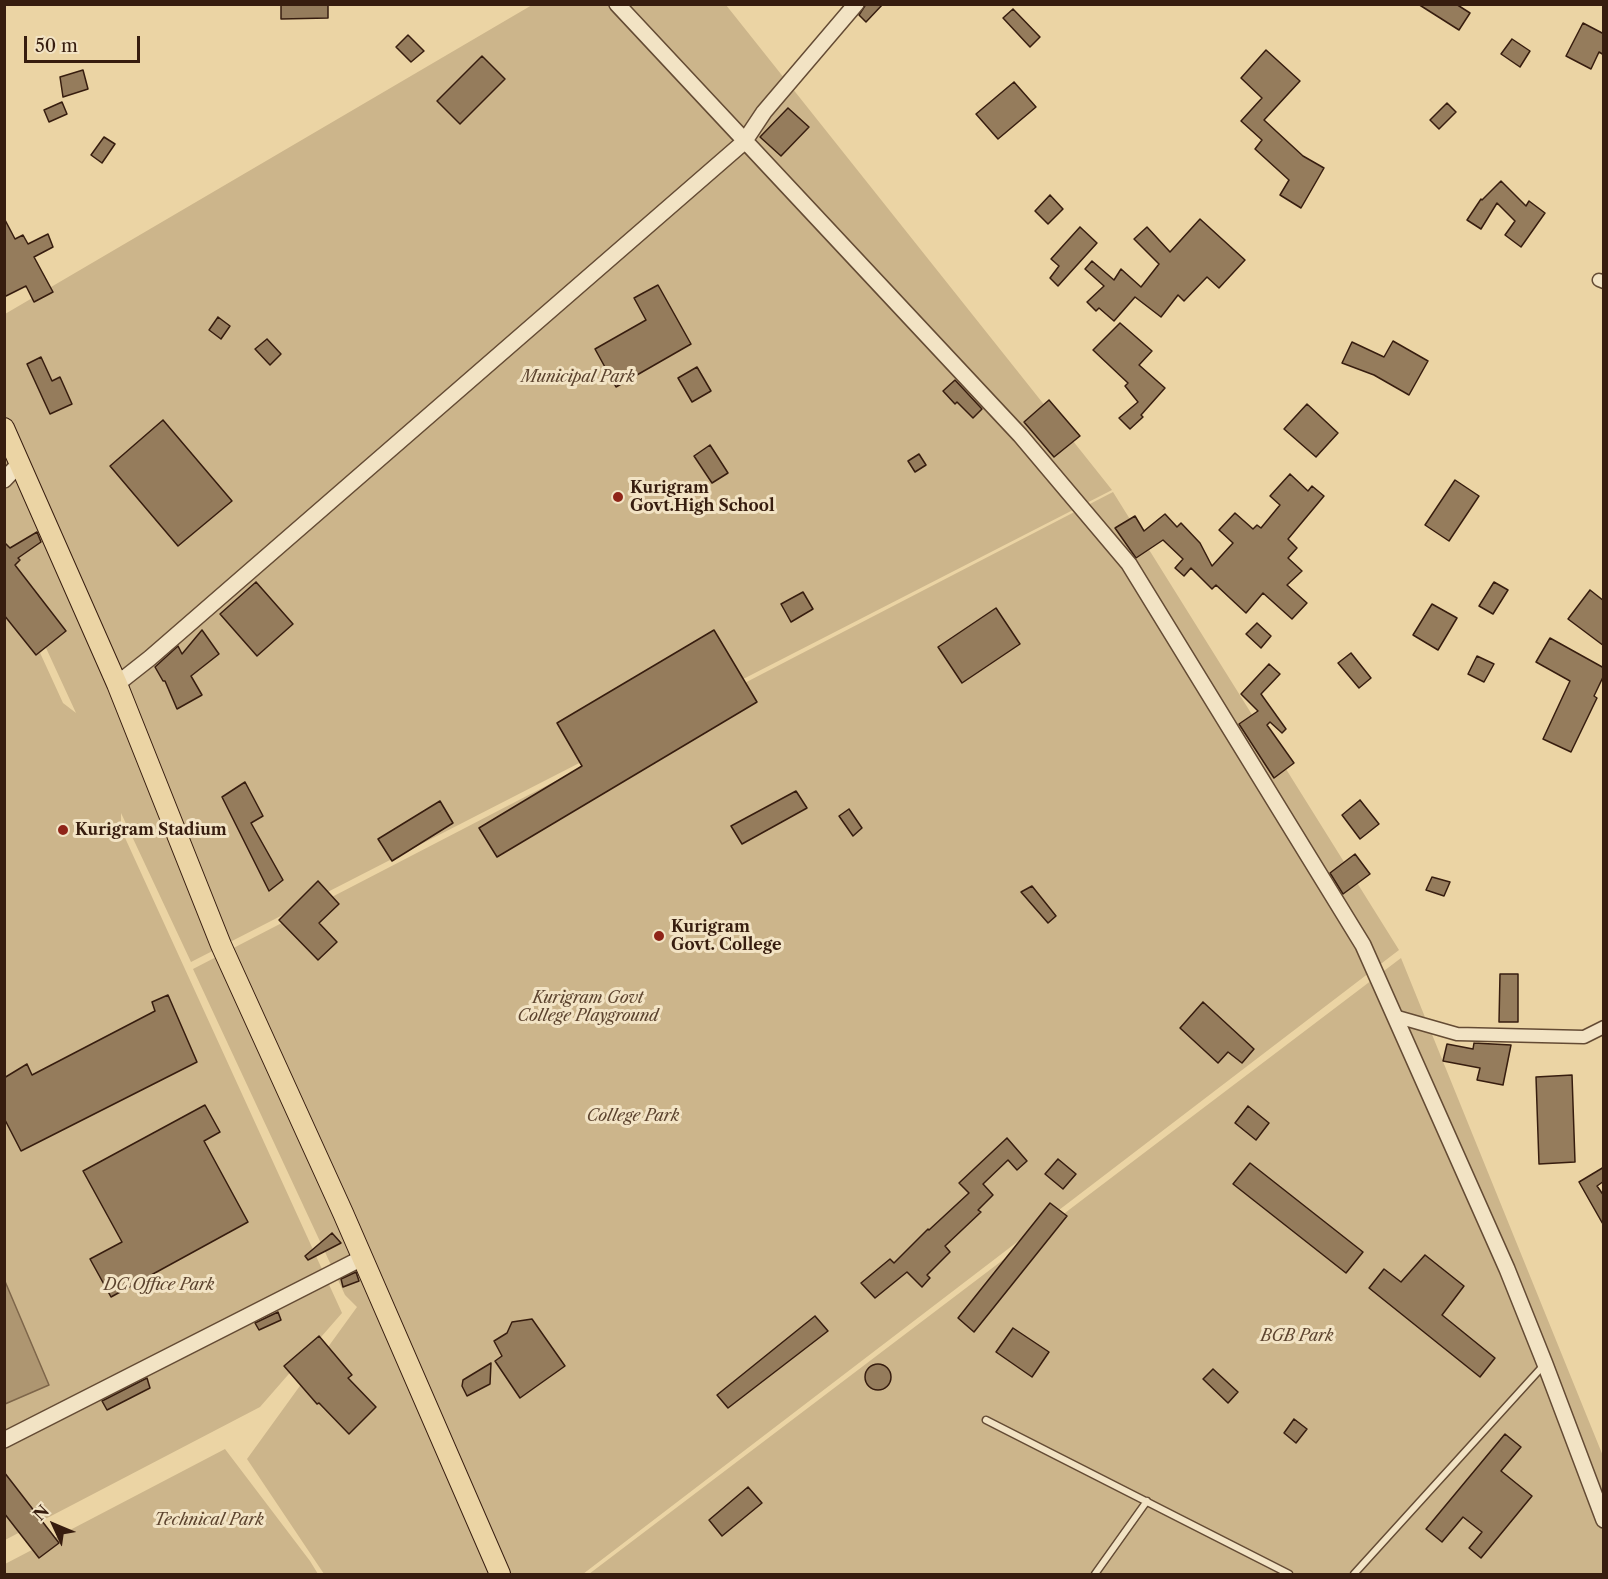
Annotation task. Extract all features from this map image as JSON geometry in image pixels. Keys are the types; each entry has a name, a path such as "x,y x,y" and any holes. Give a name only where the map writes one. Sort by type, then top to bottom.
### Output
{"main road":[{"path":"4,428 21,462 117,684 221,945 343,1212 500,1575"}],"street":[{"path":"617,4 1020,435 1129,564 1363,945 1507,1269 1604,1520"},
{"path":"117,684 150,658 744,142 764,112 856,4"},
{"path":"4,480 21,462"},
{"path":"1394,1016 1457,1034 1584,1037 1604,1027"},
{"path":"4,1440 362,1258"}],"lane":[{"path":"1354,1575 1545,1364"},
{"path":"986,1420 1289,1575"},
{"path":"1095,1575 1148,1501"}],"green space":[{"name":"Municipal Park","path":"532,5 726,5 1112,490 191,962 121,813 121,829 342,1313 260,1407 5,1540 4,574 63,703 76,713 5,559 5,314"},
{"name":"College Park","path":"1113,492 1399,950 583,1574 324,1574 247,1459 357,1307 345,1295 193,969"},
{"name":"BGB Park","path":"1401,958 1603,1456 1603,1574 589,1574"},
{"name":"Technical Park","path":"225,1449 318,1574 5,1574 5,1564"}],"shaded area":[{"path":"4,1279 49,1385 5,1404 4,1404"}],"building":[{"path":"281,4 328,4 328,18 281,19"},
{"path":"866,4 883,4 866,22 859,15"},
{"path":"1418,4 1456,4 1470,13 1459,30"},
{"path":"1013,9 1040,37 1030,47 1003,18"},
{"path":"1583,23 1604,34 1604,55 1599,52 1591,69 1566,56"},
{"path":"408,35 424,51 411,62 396,47"},
{"path":"1512,39 1530,51 1520,67 1501,54"},
{"path":"1266,50 1300,81 1264,120 1303,156 1324,168 1301,208 1280,195 1289,180 1255,149 1262,140 1241,121 1262,98 1241,78"},
{"path":"482,56 505,79 460,124 437,101"},
{"path":"83,70 88,89 63,97 60,77"},
{"path":"1014,82 1036,107 998,139 976,114"},
{"path":"62,102 67,114 49,122 44,110"},
{"path":"1447,103 1456,112 1439,129 1430,120"},
{"path":"788,108 809,127 781,156 760,137"},
{"path":"104,137 115,144 102,163 91,155"},
{"path":"1501,181 1526,206 1529,201 1545,213 1521,247 1505,235 1515,221 1497,203 1481,229 1467,220 1481,199"},
{"path":"1050,195 1063,209 1048,224 1035,211"},
{"path":"4,218 15,239 23,235 28,244 48,234 53,247 34,257 53,292 34,302 26,286 4,297"},
{"path":"1200,219 1245,260 1219,288 1207,277 1184,301 1178,295 1161,317 1135,297 1114,321 1099,308 1096,311 1087,302 1104,286 1085,269 1092,261 1114,280 1121,269 1141,287 1159,264 1134,239 1147,227 1170,252"},
{"path":"1080,227 1097,243 1058,286 1050,278 1059,266 1051,259"},
{"path":"658,285 691,344 616,387 595,349 646,320 634,298"},
{"path":"218,317 230,326 221,339 209,330"},
{"path":"1120,323 1152,351 1139,365 1165,388 1141,415 1143,417 1130,429 1119,418 1138,402 1125,386 1128,383 1093,350"},
{"path":"267,339 281,354 270,365 255,349"},
{"path":"1393,341 1428,361 1409,395 1374,375 1342,363 1352,342 1384,357"},
{"path":"41,357 52,381 60,377 72,404 50,414 27,364"},
{"path":"697,367 711,391 692,402 678,378"},
{"path":"955,380 982,409 973,418 943,391"},
{"path":"1049,400 1080,436 1054,457 1024,422"},
{"path":"1307,404 1338,433 1316,457 1284,429"},
{"path":"163,420 232,501 178,546 110,466"},
{"path":"710,445 728,473 712,483 694,456"},
{"path":"919,454 926,465 915,472 908,461"},
{"path":"1290,474 1308,491 1312,486 1324,496 1288,539 1297,548 1288,558 1302,571 1287,585 1307,603 1292,619 1263,593 1246,613 1216,585 1212,589 1191,568 1184,576 1175,568 1183,559 1163,540 1136,558 1115,528 1135,516 1144,531 1165,514 1177,527 1181,523 1200,543 1212,566 1233,543 1219,530 1235,513 1253,529 1257,525 1261,528 1280,505 1270,496"},
{"path":"1455,480 1479,496 1449,541 1425,525"},
{"path":"37,532 41,542 18,558 20,560 15,565 66,631 36,655 4,615 4,542 10,548"},
{"path":"256,582 293,624 257,656 220,614"},
{"path":"1494,582 1508,590 1493,614 1479,606"},
{"path":"1590,590 1604,601 1604,646 1568,619"},
{"path":"803,592 813,609 791,622 781,604"},
{"path":"1432,604 1457,618 1438,650 1413,635"},
{"path":"996,608 1020,644 962,683 938,647"},
{"path":"1257,623 1271,636 1261,648 1246,634"},
{"path":"202,630 219,654 191,676 202,695 177,709 165,681 155,667 178,646 182,654"},
{"path":"714,630 757,702 497,857 479,828 582,766 557,723"},
{"path":"1550,638 1604,668 1604,675 1594,696 1597,698 1571,752 1543,739 1570,681 1536,662"},
{"path":"1351,653 1371,678 1359,688 1338,663"},
{"path":"1477,656 1494,664 1484,682 1468,674"},
{"path":"1269,664 1280,674 1261,694 1286,729 1282,733 1270,722 1267,725 1294,763 1274,778 1239,724 1258,711 1241,694"},
{"path":"245,782 263,816 251,823 283,880 269,891 222,797"},
{"path":"796,791 807,808 742,844 731,826"},
{"path":"1360,800 1379,824 1360,839 1342,815"},
{"path":"440,801 453,823 392,861 378,839"},
{"path":"849,809 862,828 853,836 839,816"},
{"path":"1355,854 1370,874 1343,894 1330,873"},
{"path":"1432,877 1450,882 1444,896 1426,890"},
{"path":"318,881 339,904 319,923 337,942 318,960 279,920"},
{"path":"1032,886 1056,916 1048,923 1021,892"},
{"path":"1500,974 1518,974 1518,1022 1499,1022"},
{"path":"168,995 197,1062 21,1151 4,1118 4,1078 27,1064 32,1075 155,1011 152,1002"},
{"path":"1203,1002 1254,1049 1242,1063 1228,1052 1218,1063 1180,1028"},
{"path":"1474,1043 1511,1045 1503,1085 1477,1080 1480,1068 1443,1061 1447,1044 1473,1049"},
{"path":"1572,1075 1575,1162 1539,1164 1536,1077"},
{"path":"205,1105 220,1132 204,1141 248,1222 111,1297 90,1259 122,1242 83,1171"},
{"path":"1248,1106 1269,1123 1256,1140 1235,1123"},
{"path":"1007,1138 1027,1161 1017,1170 1008,1160 983,1184 993,1195 978,1210 981,1212 945,1246 950,1252 927,1275 930,1278 922,1287 907,1272 875,1298 861,1283 890,1259 894,1263 969,1193 959,1183"},
{"path":"1058,1159 1076,1174 1063,1189 1045,1174"},
{"path":"1250,1163 1363,1252 1346,1273 1233,1184"},
{"path":"1604,1167 1604,1181 1597,1186 1604,1196 1604,1226 1579,1182"},
{"path":"1050,1203 1067,1216 974,1332 958,1318"},
{"path":"332,1233 341,1243 308,1260 305,1256"},
{"path":"1425,1255 1464,1286 1442,1315 1495,1358 1480,1377 1369,1288 1384,1269 1401,1282"},
{"path":"356,1272 359,1281 343,1287 341,1279"},
{"path":"278,1312 281,1320 259,1330 255,1323"},
{"path":"815,1316 828,1331 728,1408 717,1395"},
{"path":"532,1319 565,1366 520,1398 495,1361 502,1356 494,1341 507,1333 512,1322"},
{"path":"1013,1328 1049,1352 1032,1377 996,1352"},
{"path":"319,1336 352,1375 348,1378 376,1407 349,1434 319,1403 317,1404 284,1366"},
{"path":"491,1363 490,1384 467,1396 462,1386 463,1380"},
{"path":"878,1364 887,1368 891,1377 887,1386 878,1390 869,1386 865,1377 869,1368"},
{"path":"1213,1369 1238,1392 1228,1403 1203,1379"},
{"path":"147,1378 150,1388 107,1410 102,1401"},
{"path":"1294,1419 1307,1429 1296,1443 1284,1433"},
{"path":"1505,1434 1521,1447 1501,1471 1532,1496 1481,1558 1469,1548 1482,1532 1463,1517 1442,1542 1426,1529"},
{"path":"4,1472 59,1543 39,1558 4,1513"},
{"path":"748,1487 762,1503 722,1536 709,1520"}],"place":[{"name":"Kurigram Govt.High School","path":"618,497"},
{"name":"Kurigram Stadium","path":"63,830"},
{"name":"Kurigram Govt. College","path":"659,936"}],"park label":[{"name":"Kurigram Govt College Playground","path":"588,1007"},
{"name":"DC Office Park","path":"159,1285"}]}
